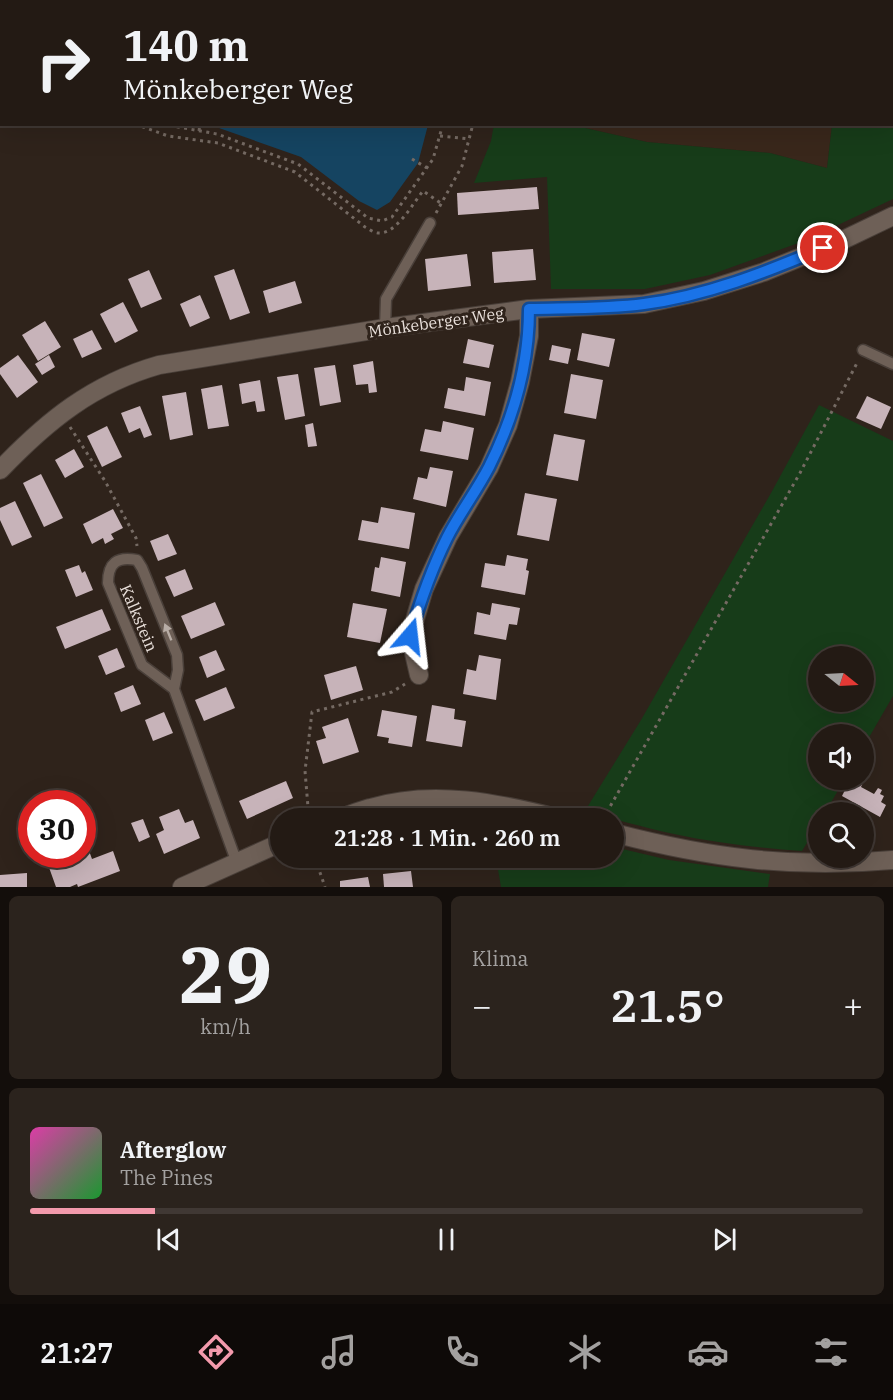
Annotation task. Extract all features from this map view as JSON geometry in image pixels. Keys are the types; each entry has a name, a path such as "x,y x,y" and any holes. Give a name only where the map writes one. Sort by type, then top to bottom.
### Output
{"street":[{"name":"Mönkeberger Weg","path":"0,470 61,412 85,396 139,370 385,328 529,309 644,304 704,291 764,272 843,240 893,216"},
{"path":"419,675 410,636 424,589 448,537 489,468 508,425 520,382 529,336 529,309"},
{"path":"368,808 425,799 478,801 510,808"},
{"path":"624,834 690,850 747,860 846,864 893,860"},
{"path":"182,887 270,848"}],"lane":[{"path":"385,328 386,299 430,222"},
{"path":"863,350 893,364"},
{"name":"Kalkstein","path":"174,689 142,665 108,584 108,572 114,564 125,558 137,560 142,568 177,655 178,670 174,689 237,863"}],"path":[{"path":"140,126 168,136 218,143 295,172 365,227 378,233 388,232 396,226 423,191 441,204"},
{"path":"173,126 217,134 298,164 368,218 382,221 392,217 433,159 442,126"},
{"path":"199,131 200,126"},
{"path":"430,222 462,166 473,126"},
{"path":"440,136 470,139"},
{"path":"412,159 427,168"},
{"path":"609,808 800,472 863,350"},
{"path":"61,412 105,481 136,538 137,560"},
{"path":"308,808 305,771 312,712 392,692 419,675"},
{"path":"318,868 325,887"}],"shaded area":[{"path":"576,126 832,126 827,168 770,153 647,142"}],"green space":[{"path":"494,126 576,126 647,142 770,153 827,168 832,126 893,126 893,199 804,241 710,275 645,289 551,289 547,177 474,183 491,141"},
{"path":"819,405 893,441 893,696 874,729 874,724 808,724 808,790 838,790 831,802 808,802 808,841 802,851 754,847 662,832 624,822 624,808 587,808 641,720"},
{"path":"624,849 669,860 770,874 768,887 501,887 498,868 624,868"}],"water":[{"path":"196,126 427,126 418,163 390,202 377,210 359,201 301,157 219,128"}],"building":[{"path":"537,187 539,209 458,215 457,193"},
{"path":"533,249 536,280 494,283 492,252"},
{"path":"467,254 471,286 428,291 425,259"},
{"path":"234,269 250,313 230,320 214,276"},
{"path":"149,270 162,299 141,308 128,279"},
{"path":"295,281 302,303 269,313 263,291"},
{"path":"200,295 210,318 190,327 180,304"},
{"path":"123,302 138,331 115,343 100,314"},
{"path":"45,321 61,347 38,361 22,335"},
{"path":"92,330 102,349 82,358 73,339"},
{"path":"582,333 615,339 609,367 577,360"},
{"path":"468,339 494,345 489,368 463,363"},
{"path":"552,345 571,349 568,364 549,360"},
{"path":"18,355 38,382 17,398 0,374 0,368"},
{"path":"49,355 55,367 42,375 35,364"},
{"path":"373,361 377,392 369,393 368,384 356,385 353,365"},
{"path":"335,365 341,402 320,406 314,368"},
{"path":"298,374 305,416 285,420 277,377"},
{"path":"571,374 603,380 596,419 564,413"},
{"path":"466,377 491,382 485,416 444,408 448,388 464,391"},
{"path":"260,380 265,411 257,412 255,401 242,404 239,384"},
{"path":"222,385 229,426 208,429 201,389"},
{"path":"186,392 193,435 170,440 162,396"},
{"path":"867,396 891,407 881,429 856,418"},
{"path":"140,406 152,435 144,438 140,428 129,433 121,413"},
{"path":"443,421 474,428 468,460 420,451 425,429 441,432"},
{"path":"313,423 317,446 308,447 305,425"},
{"path":"107,426 122,457 102,467 87,436"},
{"path":"554,434 585,440 578,481 546,475"},
{"path":"74,449 84,467 65,478 55,460"},
{"path":"430,467 453,471 446,507 413,499 418,477 427,479"},
{"path":"41,474 63,518 44,527 23,483"},
{"path":"525,493 557,499 549,541 517,535"},
{"path":"15,501 32,537 12,546 0,520 0,508"},
{"path":"381,507 415,513 409,549 358,540 362,520 378,523"},
{"path":"113,509 123,528 111,534 114,539 105,544 103,538 92,544 83,524"},
{"path":"168,534 177,554 158,561 150,541"},
{"path":"507,555 528,559 526,570 529,571 525,595 481,587 485,563 505,566"},
{"path":"381,557 406,562 400,597 371,591 375,567 379,568"},
{"path":"79,565 82,573 85,571 93,590 76,597 65,570"},
{"path":"185,569 193,589 174,597 165,577"},
{"path":"215,602 225,625 191,639 181,616"},
{"path":"353,603 387,609 380,643 347,637"},
{"path":"492,603 520,608 517,625 509,624 506,640 474,634 477,612 490,615"},
{"path":"102,609 111,630 65,649 56,627"},
{"path":"117,648 125,667 106,675 98,656"},
{"path":"216,650 225,670 207,678 199,657"},
{"path":"479,655 501,659 496,700 463,694 467,669 476,671"},
{"path":"356,666 363,690 331,700 324,675"},
{"path":"133,685 141,704 121,712 114,693"},
{"path":"226,687 235,708 204,721 195,700"},
{"path":"432,705 455,709 454,719 466,721 462,747 426,741"},
{"path":"382,710 417,716 412,747 388,743 389,738 377,736"},
{"path":"164,712 173,733 153,741 145,720"},
{"path":"348,718 359,752 323,764 316,741 326,738 322,727"},
{"path":"286,781 293,798 247,819 239,801"},
{"path":"878,788 882,790 880,794 884,796 881,802 886,805 880,817 874,814 874,802 853,802 842,796 845,790 867,790 874,794"},
{"path":"179,809 185,823 193,820 200,838 164,854 156,834 164,830 159,817"},
{"path":"143,819 150,837 139,842 131,823"},
{"path":"113,851 120,871 78,887 77,884 70,887 56,887 49,868 96,868 96,857"},
{"path":"411,871 413,887 384,887 383,874"},
{"path":"27,873 27,887 0,887 0,875"},
{"path":"368,877 370,887 340,887 340,881"}],"route":[{"path":"410,636 424,589 448,537 489,468 508,425 520,382 529,336 529,309 644,304 704,291 764,272 823,248"}]}
